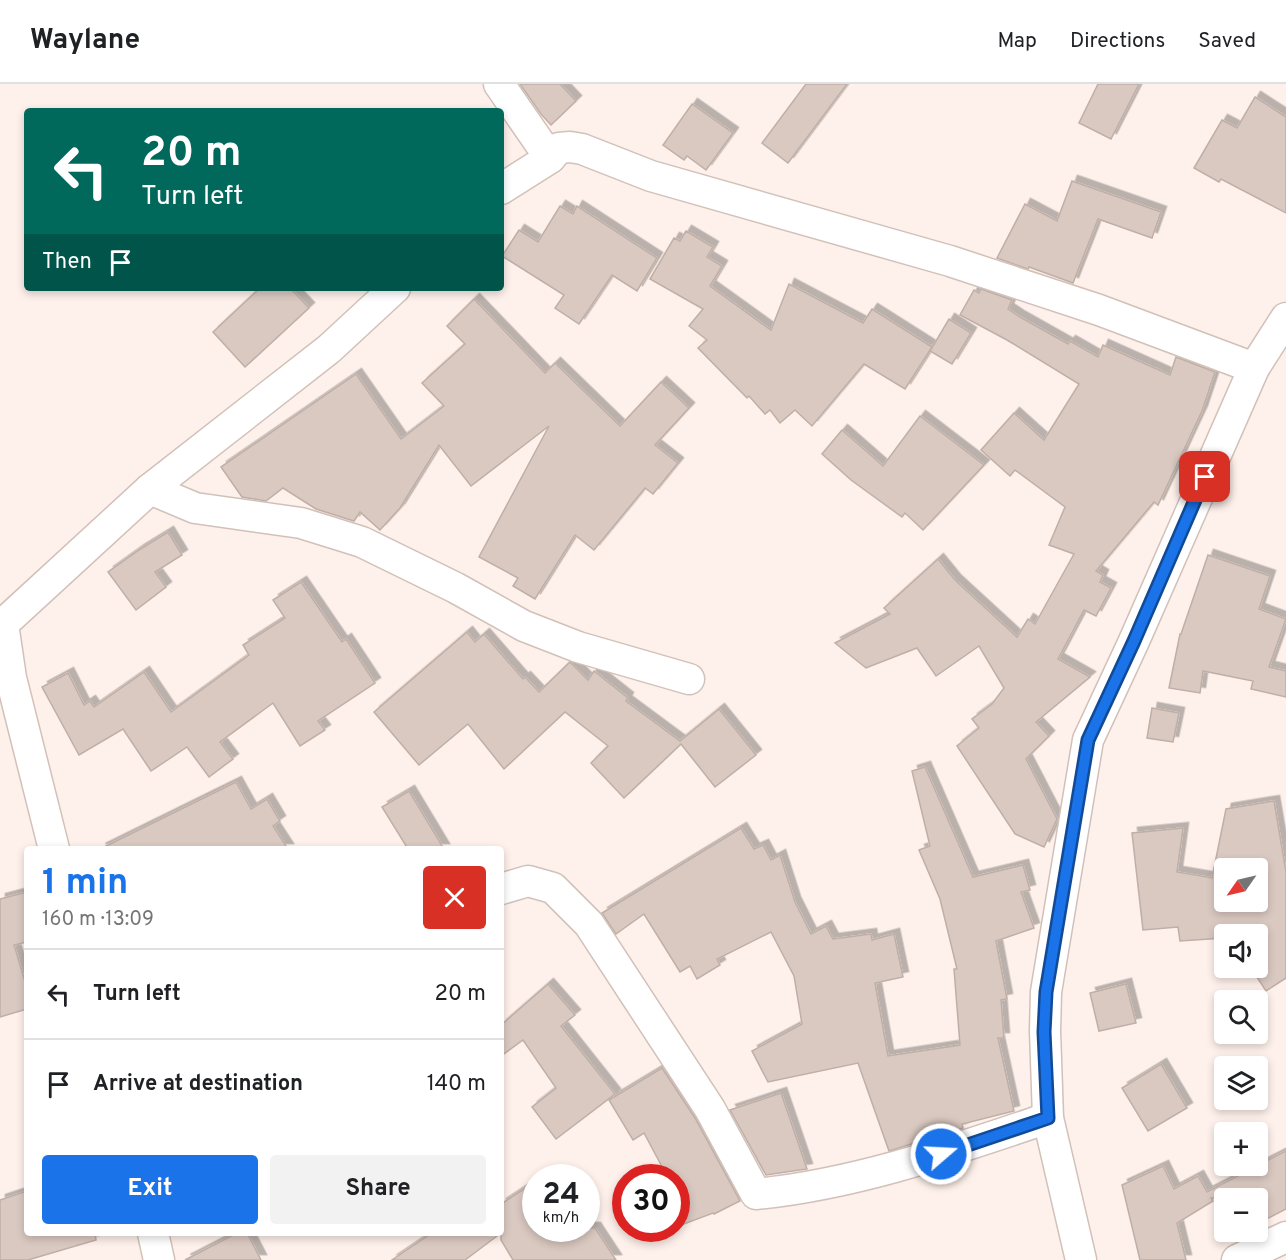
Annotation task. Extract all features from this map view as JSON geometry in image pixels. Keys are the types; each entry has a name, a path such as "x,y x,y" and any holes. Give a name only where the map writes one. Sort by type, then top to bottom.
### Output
{"street":[{"path":"499,84 550,158"},
{"path":"504,187 550,158 559,148 582,149 651,176 950,261 1099,310 1254,368"},
{"path":"53,846 11,678 1,625 150,489 329,350 392,291"},
{"path":"1081,1260 1048,1118 1044,1032 1046,992 1088,740 1254,368 1286,318"},
{"path":"150,489 195,508 300,523 362,542 456,588 524,626 578,647 689,678"},
{"path":"504,888 528,881 553,888 589,924 711,1109 756,1194 795,1190 920,1161 1048,1118"},
{"path":"154,1236 159,1260"},
{"path":"1237,1260 1286,1237"}],"building":[{"path":"520,84 560,84 576,101 551,125"},
{"path":"806,84 847,84 788,163 762,143"},
{"path":"1098,84 1139,84 1111,139 1079,123"},
{"path":"1255,97 1286,117 1286,213 1221,179 1219,182 1194,168 1222,120 1237,128"},
{"path":"692,104 733,133 706,170 687,156 684,160 663,145"},
{"path":"1072,181 1161,212 1152,238 1098,219 1073,283 997,258 1025,204 1057,221"},
{"path":"560,206 573,214 577,206 657,258 637,291 612,275 579,324 555,308 564,295 504,257 504,253 519,230 538,242"},
{"path":"686,231 713,247 707,257 722,266 710,286 771,330 789,284 863,323 872,309 932,347 905,389 864,364 812,426 795,410 780,423 770,410 765,414 749,396 747,398 698,348 707,340 689,326 703,309 650,279 674,238 680,241"},
{"path":"981,289 1012,300 1008,309 1020,317 1068,344 1070,341 1098,357 1103,345 1170,375 1176,357 1215,372 1202,411 1158,505 1154,502 1096,571 1103,575 1100,582 1111,588 1096,616 1084,610 1058,659 1090,677 1036,722 1049,736 1026,759 1057,819 1044,847 1015,834 957,746 979,728 972,719 992,704 1004,688 979,646 936,676 917,648 866,668 835,643 890,614 884,608 938,559 955,580 1017,637 1028,619 1035,624 1074,554 1049,545 1065,507 1015,470 1010,476 981,450 1014,413 1044,440 1079,384 1007,340 960,315 974,290 979,293"},
{"path":"257,291 293,291 309,308 245,367 213,332"},
{"path":"474,299 545,373 555,363 620,426 661,382 689,408 655,445 678,463 653,494 645,488 594,550 575,535 535,599 513,586 518,578 479,557 549,426 471,486 439,445 400,508 380,530 360,512 354,521 316,509 283,488 266,501 242,497 221,467 356,374 401,439 444,406 422,383 465,344 447,326"},
{"path":"949,319 971,333 952,364 930,351"},
{"path":"920,416 984,465 923,530 905,513 902,517 851,480 822,454 842,430 883,466"},
{"path":"168,532 182,555 155,572 166,587 136,610 108,572"},
{"path":"1208,555 1270,576 1259,609 1286,619 1269,667 1286,671 1286,697 1251,689 1253,681 1203,671 1200,693 1169,688 1180,634"},
{"path":"301,582 342,642 346,639 375,683 318,721 325,730 300,746 273,703 220,742 233,759 209,777 187,747 151,771 123,729 79,755 42,687 68,673 84,705 90,701 94,707 144,672 171,712 249,655 243,645 285,618 273,600"},
{"path":"467,632 475,642 484,634 523,679 525,677 539,692 570,662 588,680 594,671 628,698 626,701 680,741 719,709 756,755 715,787 681,744 624,798 591,763 608,746 565,712 504,769 468,724 419,765 374,712"},
{"path":"1152,708 1179,713 1173,742 1147,738"},
{"path":"925,767 973,877 1023,865 1030,890 1021,892 1034,928 996,941 1007,999 1001,1000 1004,1038 998,1038 1014,1111 962,1124 963,1128 889,1151 858,1063 768,1082 752,1051 802,1024 794,976 771,932 717,959 720,965 697,979 690,966 680,972 644,914 616,934 602,913 741,828 754,849 763,845 771,860 780,855 795,902 811,934 826,926 833,939 871,934 872,940 894,934 903,977 875,983 888,1056 960,1045 954,969 957,969 940,899 919,850 930,846 912,771"},
{"path":"236,782 251,809 267,799 280,821 273,826 286,846 106,846"},
{"path":"409,791 442,846 406,846 382,807"},
{"path":"1274,801 1286,872 1286,978 1268,990 1258,978 1268,978 1268,924 1214,924 1214,939 1180,941 1178,927 1143,930 1132,833 1183,828 1177,872 1212,878 1214,868 1214,912 1268,912 1268,858 1216,858 1226,809"},
{"path":"24,893 24,943 14,945 24,978 24,1010 0,1017 0,899"},
{"path":"548,984 575,1015 561,1026 615,1094 556,1139 532,1107 556,1088 523,1040 504,1054 504,1022"},
{"path":"1126,984 1136,1023 1099,1031 1090,993"},
{"path":"1161,1064 1187,1108 1148,1131 1122,1088"},
{"path":"662,1068 695,1118 740,1201 714,1214 690,1222 690,1164 661,1164 644,1133 633,1140 609,1100"},
{"path":"781,1093 807,1169 766,1175 730,1110"},
{"path":"1286,1151 1286,1209 1268,1218 1268,1188 1215,1188 1238,1176 1268,1176 1268,1160"},
{"path":"1163,1166 1174,1189 1198,1176 1207,1192 1214,1188 1214,1198 1211,1198 1213,1201 1177,1223 1186,1260 1140,1260 1122,1185"},
{"path":"522,1190 522,1242 600,1242 600,1236 616,1260 513,1260 501,1240 501,1236 504,1236 504,1202"},
{"path":"24,1192 24,1236 95,1236 96,1240 28,1260 0,1260 0,1200"},
{"path":"231,1236 249,1236 261,1260 185,1260"},
{"path":"428,1236 497,1236 465,1260 392,1260"}],"route":[{"path":"941,1154 1048,1118 1044,1032 1046,992 1088,740 1205,477"}]}
